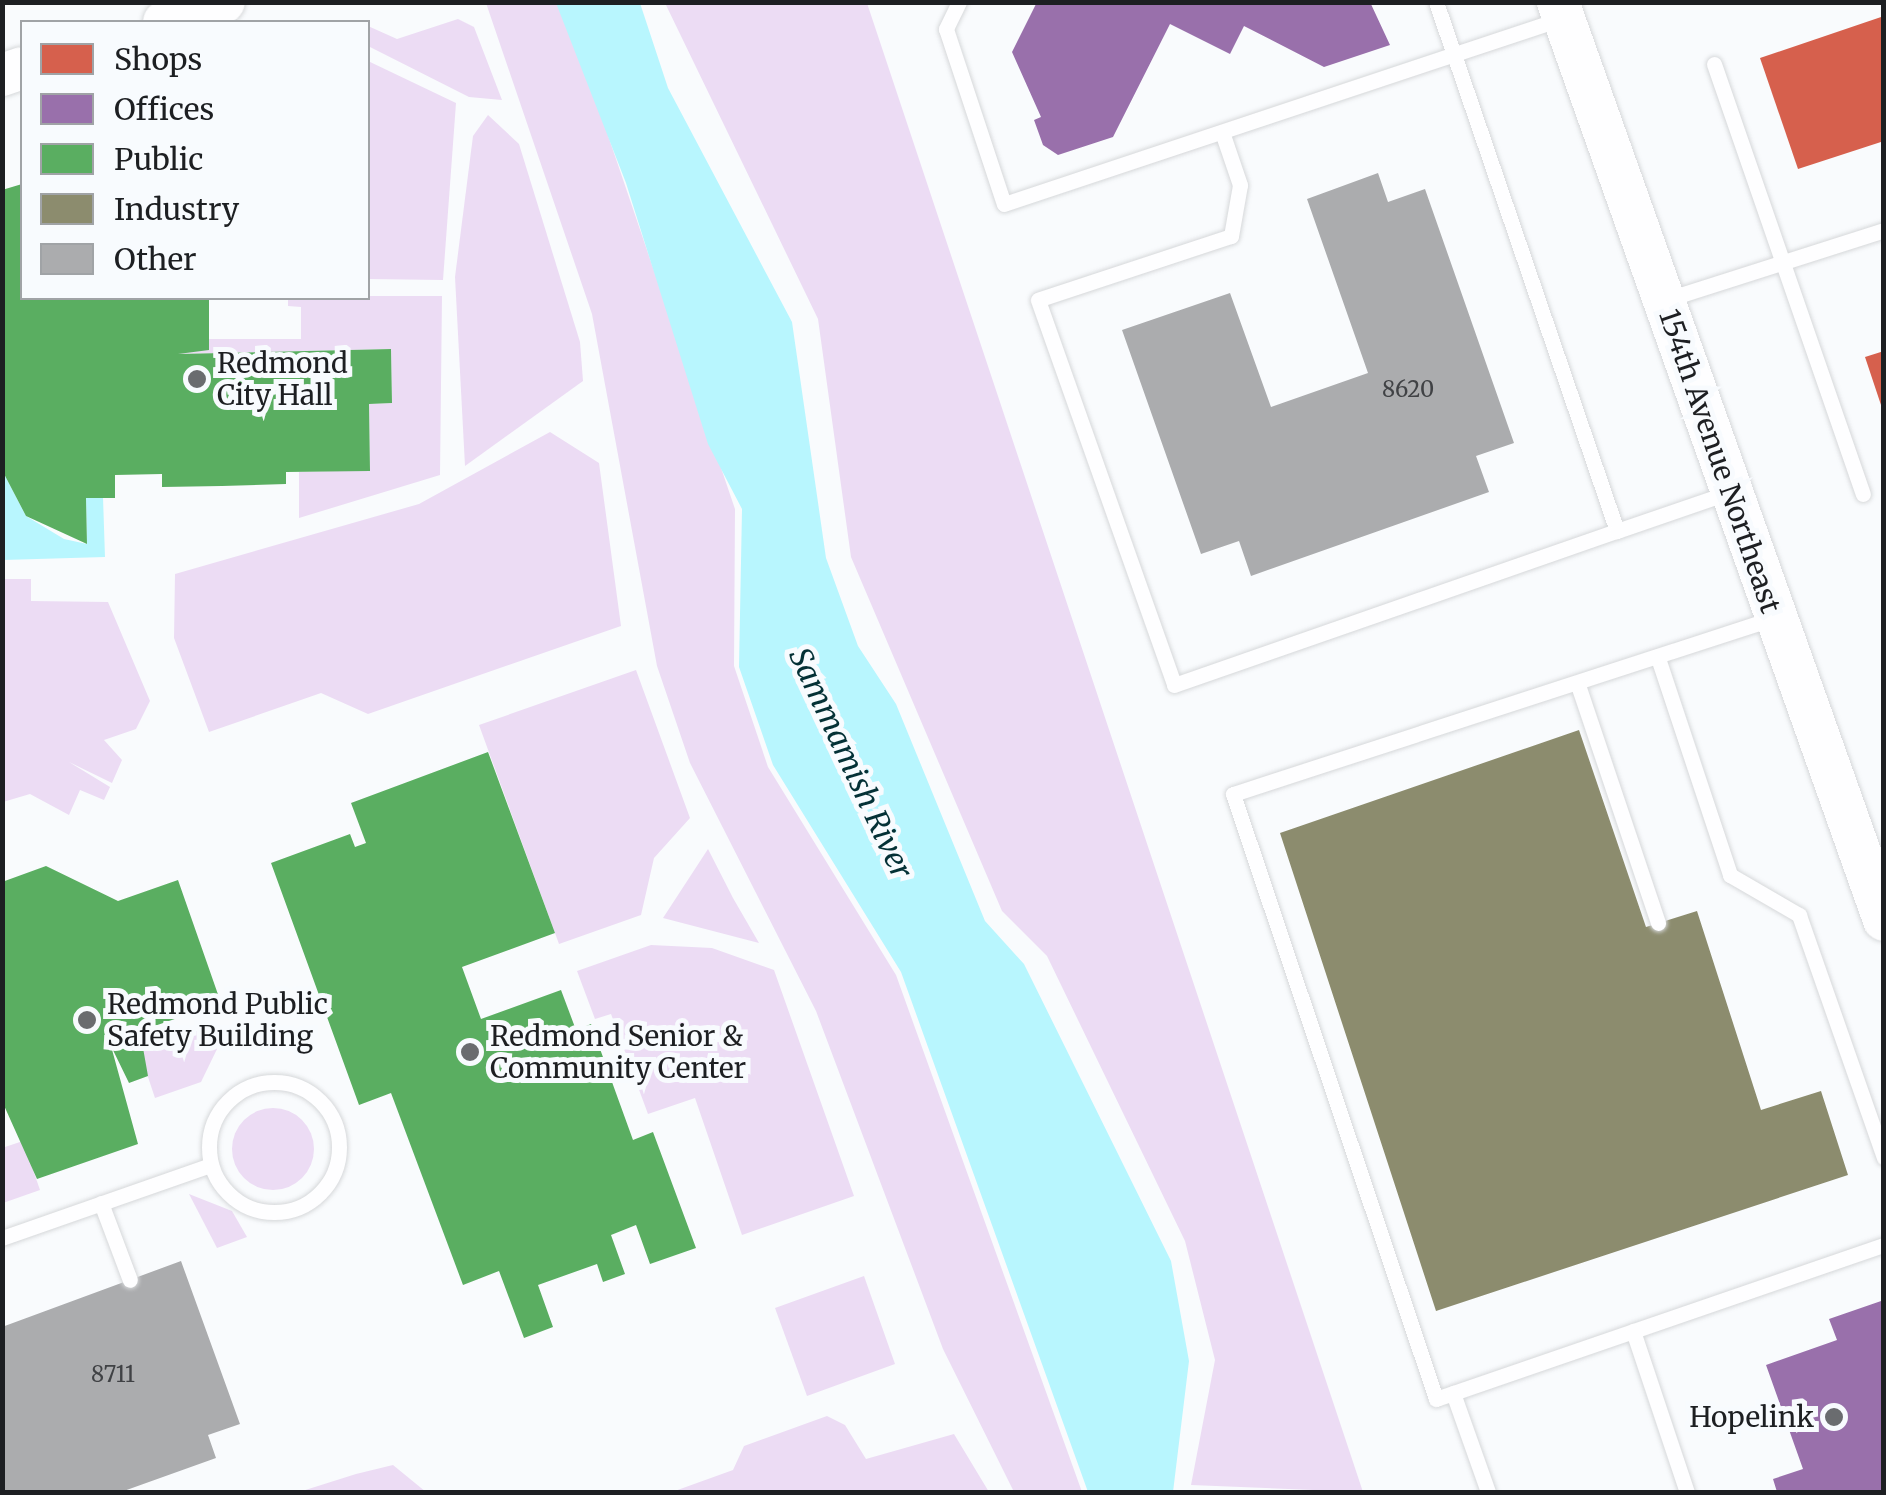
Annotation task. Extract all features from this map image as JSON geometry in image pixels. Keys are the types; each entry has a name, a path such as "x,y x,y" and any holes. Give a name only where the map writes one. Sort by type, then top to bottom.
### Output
{"main road":[{"path":"170,20 224,2"},
{"name":"154th Avenue Northeast","path":"1561,10 1884,920"}],"lane":[{"path":"958,2 946,29 1004,204 1454,54 1561,10"},
{"path":"1436,2 1617,532"},
{"path":"1714,64 1863,494"},
{"path":"1222,132 1240,185 1232,236 1038,300 1174,684 1730,492"},
{"path":"1664,300 1884,230"},
{"path":"1774,618 1234,794 1436,1399 1884,1245"},
{"path":"1658,658 1730,875 1799,915 1884,1158"},
{"path":"1578,685 1658,923"},
{"path":"288,1084 336,1124 336,1167 326,1186 291,1210 248,1208 211,1165 215,1117 246,1088 288,1084"},
{"path":"2,1238 211,1165"},
{"path":"101,1203 130,1280"},
{"path":"1633,1331 1686,1492"},
{"path":"1453,1393 1488,1492"}],"shaded area":[{"path":"486,3 563,3 735,509 734,666 768,767 896,975 1082,1492 1014,1492 943,1349 816,1011 690,763 657,666 592,314"},
{"path":"665,3 867,3 1363,1492 1191,1485 1215,1360 1185,1241 1047,956 1002,911 851,557 818,319"},
{"path":"458,19 474,27 502,100 469,97 370,47 370,27 397,39"},
{"path":"370,62 456,103 443,280 370,279"},
{"path":"488,115 519,144 580,342 583,381 465,466 455,277 473,136"},
{"path":"442,296 440,475 299,518 299,472 370,470 369,404 392,403 391,349 178,354 209,339 301,339 301,307 288,306 288,300"},
{"path":"550,432 599,463 621,626 368,714 321,693 209,732 174,638 175,574 419,504"},
{"path":"3,579 31,579 31,601 108,602 150,701 136,729 104,740 122,760 112,783 69,762 110,787 104,800 80,790 69,815 30,794 3,802"},
{"path":"636,670 690,818 654,858 641,915 559,944 479,725"},
{"path":"708,849 733,898 759,943 663,918"},
{"path":"651,945 712,948 774,970 854,1196 742,1235 695,1098 648,1114 611,1014 595,1019 577,971"},
{"path":"211,1025 218,1047 201,1082 155,1098 139,1050"},
{"path":"273,1108 289,1111 302,1120 311,1133 311,1165 302,1178 289,1187 273,1190 257,1187 244,1178 235,1165 232,1149 235,1133 244,1120 257,1111"},
{"path":"23,1141 40,1190 3,1203 2,1148"},
{"path":"189,1194 232,1211 247,1237 217,1248"},
{"path":"864,1276 895,1364 807,1396 775,1308"},
{"path":"827,1416 845,1425 866,1459 954,1434 989,1492 672,1492 733,1470 744,1446"},
{"path":"393,1465 426,1492 299,1492 356,1474"}],"water":[{"name":"Sammamish River","path":"556,3 640,3 668,88 792,322 826,558 858,646 896,704 985,921 1024,964 1171,1261 1189,1361 1173,1492 1088,1492 901,972 773,765 739,667 742,509 708,444 626,183"},
{"path":"2,470 26,516 64,539 87,544 86,498 103,497 105,557 3,560"}],"building: Shops":[{"path":"1884,16 1884,141 1798,169 1760,58"},
{"path":"1884,351 1884,410 1883,411 1865,357"}],"building: Offices":[{"path":"1037,2 1370,2 1390,45 1324,67 1244,26 1230,54 1170,24 1113,137 1058,155 1043,145 1034,120 1041,117 1012,52"},
{"name":"Hopelink","path":"1884,1300 1884,1492 1777,1492 1773,1479 1803,1469 1766,1365 1837,1340 1829,1319"}],"building: Public":[{"name":"Redmond City Hall","path":"20,185 20,300 209,300 209,350 178,354 391,349 392,403 369,404 370,471 286,472 286,484 162,487 162,474 115,475 115,498 86,498 87,544 26,516 2,470 2,190"},
{"name":"Redmond Senior & Community Center","path":"488,752 555,933 462,967 481,1019 561,990 576,1030 591,1024 633,1140 653,1132 696,1248 650,1264 636,1225 611,1235 625,1274 603,1282 597,1264 538,1285 553,1327 524,1338 499,1271 463,1285 391,1093 359,1105 271,863 350,834 355,847 366,843 351,803"},
{"name":"Redmond Public Safety Building","path":"46,866 118,901 178,880 221,1003 140,1031 148,1076 129,1083 111,1046 138,1144 37,1179 2,1101 2,882"}],"building: Industry":[{"path":"1579,730 1646,927 1697,911 1761,1110 1821,1091 1848,1175 1436,1311 1280,833"}],"building: Other":[{"path":"1378,173 1388,202 1425,189 1514,443 1476,456 1489,492 1251,576 1239,541 1201,554 1122,330 1230,293 1271,407 1368,373 1307,199"},
{"path":"181,1261 240,1424 208,1435 216,1458 121,1492 2,1492 2,1327"}],"place":[{"name":"Redmond City Hall","path":"197,379"},
{"name":"Redmond Public Safety Building","path":"87,1020"},
{"name":"Redmond Senior & Community Center","path":"470,1052"},
{"name":"Hopelink","path":"1834,1417"}]}
